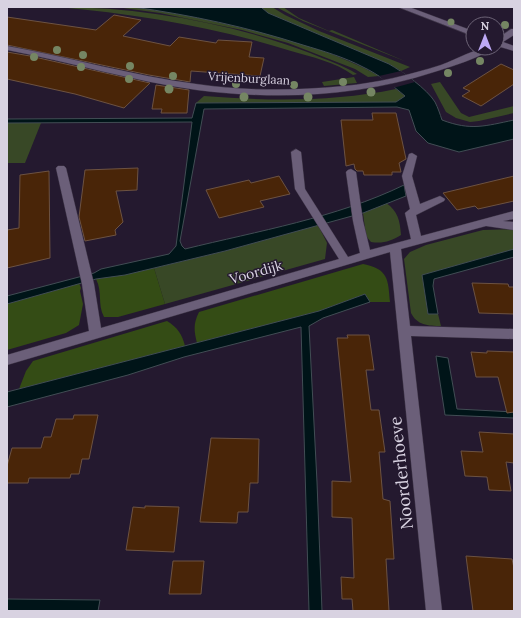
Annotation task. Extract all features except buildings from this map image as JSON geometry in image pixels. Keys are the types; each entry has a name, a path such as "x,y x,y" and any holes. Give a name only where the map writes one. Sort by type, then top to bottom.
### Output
{"street":[{"path":"402,7 465,31"},
{"path":"505,37 514,31"},
{"name":"Vrijenburglaan","path":"7,48 45,54 146,78 221,90 253,92 336,90 386,82 462,61 472,56"},
{"path":"296,152 300,189 346,262"},
{"path":"412,156 407,176 416,210"},
{"path":"62,168 88,284 96,335"},
{"path":"350,172 358,221 366,256"},
{"path":"417,241 410,213 440,199"},
{"name":"Voordijk","path":"7,360 417,241 514,215"},
{"path":"483,223 514,226"},
{"name":"Noorderhoeve","path":"395,248 434,611"},
{"path":"404,331 514,334"}],"green space":[{"path":"58,7 122,10 218,25 280,42 310,53 357,74 353,75 331,63 315,58 205,28 117,13"},
{"path":"116,7 142,8 169,12 261,33 302,44 342,58 379,76 368,77 355,69 288,43 242,30 160,13"},
{"path":"261,7 272,7 285,15 319,31 410,67 401,71 389,64 268,13"},
{"path":"276,7 283,7 299,18 329,31 332,30 407,62 303,21"},
{"path":"354,77 357,83 324,86 322,82"},
{"path":"440,82 461,113 469,117 514,106 514,113 470,122 456,118 446,112 431,84"},
{"path":"396,89 405,96 396,102 196,103 204,96 252,99 300,99 348,96"},
{"path":"7,123 41,123 25,163 7,163"},
{"path":"386,203 393,209 398,217 401,235 387,242 371,242 366,236 363,213"},
{"path":"318,225 327,243 325,259 165,304 154,268 225,251"},
{"path":"514,229 514,249 423,275 428,314 438,314 441,326 423,324 413,317 411,313 404,259 410,252 426,245 483,230"},
{"path":"363,264 378,269 386,277 389,287 390,302 370,302 365,294 319,311 197,343 195,328 199,312"},
{"path":"154,268 165,304 118,317 104,317 96,279"},
{"path":"79,283 83,304 79,325 66,333 7,350 7,304"},
{"path":"167,321 179,332 185,346 19,389 26,371 33,361"}],"shaded area":[{"path":"133,7 261,7 268,13 395,67 414,81 431,97 436,104 442,120 461,125 486,126 514,120 514,139 459,152 428,143 416,131 409,110 397,107 204,109 180,241 185,249 268,230 324,215 404,185 406,196 363,213 225,251 125,275 96,279 7,304 7,296 94,273 101,269 169,254 176,246 192,122 7,123 7,119 192,118 196,103 396,102 405,96 385,80 369,70 326,52 240,27"},
{"path":"514,249 514,257 434,279 433,286 438,314 428,314 422,275"},
{"path":"365,294 370,302 323,318 309,326 322,611 309,611 301,327 184,357 128,375 7,407 7,392 319,311"},
{"path":"436,356 448,358 457,409 514,412 514,418 445,415"},
{"path":"7,599 100,600 98,611 7,611"}],"pier":[{"path":"401,71 415,82 393,88 379,76"}]}
